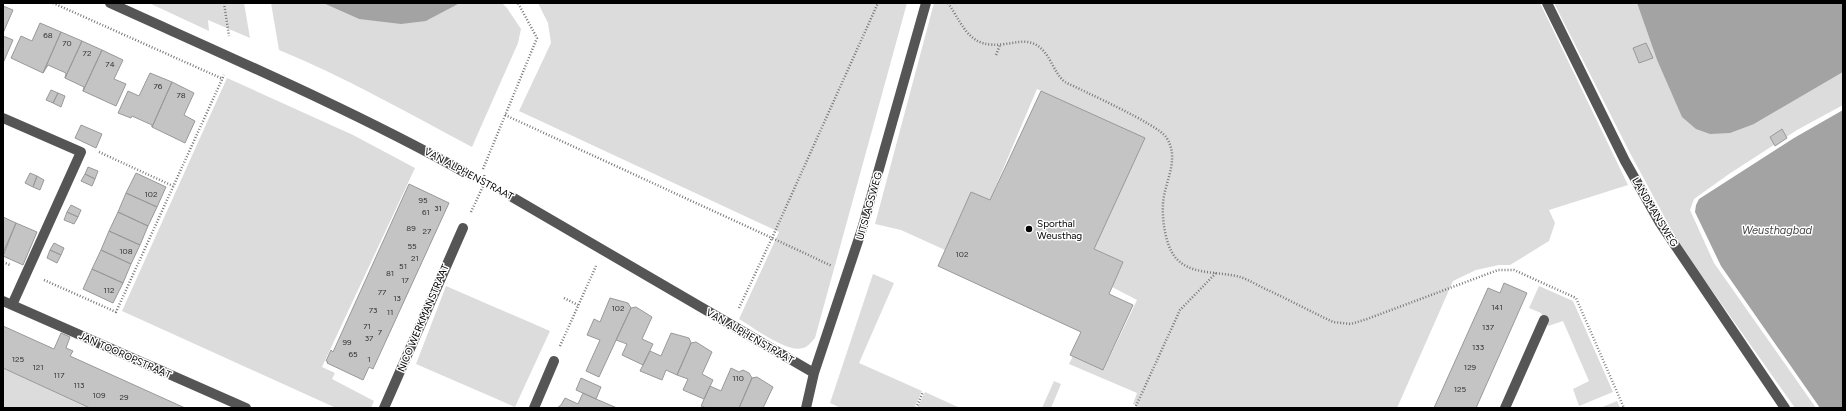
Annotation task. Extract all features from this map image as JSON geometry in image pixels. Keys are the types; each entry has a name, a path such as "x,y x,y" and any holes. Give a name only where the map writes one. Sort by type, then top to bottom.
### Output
{"street":[{"name":"VAN ALPHENSTRAAT","path":"110,3 353,114 406,140 464,172"},
{"name":"UITSLAGSWEG","path":"806,408 814,373 849,273 926,3"},
{"name":"LANDMANSWEG","path":"1547,3 1625,161 1660,223 1785,408"},
{"path":"3,118 81,152 27,273 8,303"},
{"name":"VAN ALPHENSTRAAT","path":"512,197 814,373"},
{"name":"NICO WERKMANSTRAAT","path":"384,408 463,228"},
{"name":"JAN TOOROPSTRAAT","path":"8,303 246,408"},
{"path":"1505,408 1544,320"},
{"path":"534,408 554,361"}],"path":[{"path":"53,3 223,79"},
{"path":"3,262 116,312 232,58 224,3"},
{"path":"463,228 485,182 483,167 537,38 518,3"},
{"path":"731,324 772,238 878,3"},
{"path":"948,3 967,34 973,39 987,44 1019,42 1033,43 1040,47 1051,61 1060,78 1065,82 1151,125 1166,136 1173,159 1163,203 1163,215 1169,246 1175,256 1183,263 1206,272 1241,277 1333,322 1345,324 1351,324 1367,319 1498,270 1514,270 1576,298 1624,408"},
{"path":"996,55 1000,44"},
{"path":"505,115 849,273"},
{"path":"81,152 94,150 174,186"},
{"name":"VAN ALPHENSTRAAT","path":"464,172 512,197"},
{"path":"554,361 578,305 604,251"},
{"path":"1136,406 1180,310 1216,273"},
{"path":"564,298 578,305"},
{"path":"916,408 924,392"}],"shaded area":[{"path":"149,3 244,3 250,38 208,20 209,31"},
{"path":"271,3 323,3 359,19 426,21 460,3 502,3 521,29 518,43 472,147 400,108 328,72 279,50"},
{"path":"538,3 907,3 815,338 808,345 803,348 796,349 788,347 771,339 739,319 779,232 519,111 551,43 548,23"},
{"path":"934,3 1540,3 1628,185 1549,210 1555,223 1549,241 1510,265 1499,265 1476,270 1453,281 1397,408 1141,408 1133,404 1137,393 1069,364 1073,356 1104,369 1137,300 1112,287 1123,262 1094,249 1144,139 1037,89 990,200 971,192 945,250 901,230 875,224"},
{"path":"1554,3 1637,3 1657,60 1682,116 1754,124 1843,72 1843,105 1797,130 1729,174 1694,199 1690,210 1714,263 1816,408 1795,408 1699,272 1672,231 1630,153"},
{"path":"227,78 353,135 415,168 322,367 335,373 332,379 374,401 371,408 336,408 122,311"},
{"path":"873,274 894,283 859,363 922,391 914,408 841,408 830,403"},
{"path":"446,286 550,331 515,407 416,364"},
{"path":"1539,286 1573,301 1613,392 1579,406 1573,389 1589,381 1563,321 1548,326 1541,313 1529,308"},
{"path":"3,368 90,408 3,408"},
{"path":"1054,381 1061,384 1051,408 1042,408"},
{"path":"925,392 960,408 917,408"},
{"path":"1617,401 1620,408 1600,408"}],"water":[{"path":"323,3 460,3 426,21 401,24 359,19"},
{"path":"1637,3 1843,3 1843,72 1754,124 1730,133 1710,134 1696,129 1682,117 1657,60"},
{"name":"Weusthagbad","path":"1843,110 1843,408 1820,408 1721,266 1695,212 1699,199 1794,138"}],"building":[{"path":"3,6 13,10 3,33"},
{"path":"40,23 61,32 43,73 11,58 21,36 32,41"},
{"path":"61,32 82,41 65,78 66,73 48,65 43,73"},
{"path":"3,36 13,40 3,63"},
{"path":"82,41 102,50 83,91 84,87 65,78"},
{"path":"1646,43 1653,58 1639,63 1633,48"},
{"path":"102,50 123,60 114,79 126,84 116,106 83,91"},
{"path":"150,73 172,82 152,127 152,125 132,116 131,118 118,113 128,91 139,96"},
{"path":"172,82 194,93 184,115 195,121 185,143 152,127"},
{"path":"51,90 58,93 53,103 46,100"},
{"name":"Sporthal Weusthag","path":"1041,91 1145,138 1094,249 1123,262 1109,294 1133,305 1103,370 1070,355 1081,332 938,266 971,192 990,200"},
{"path":"58,93 65,96 61,107 53,103"},
{"path":"81,125 102,134 96,148 75,138"},
{"path":"1782,129 1787,138 1775,146 1770,137"},
{"path":"88,167 98,171 95,179 85,174"},
{"path":"30,173 37,176 33,187 25,183"},
{"path":"136,173 166,187 157,207 126,193"},
{"path":"85,174 95,179 92,186 81,181"},
{"path":"37,176 44,180 40,190 33,187"},
{"path":"409,184 449,203 373,369 369,367 363,380 327,363 328,362 326,361 331,350 333,352"},
{"path":"126,193 157,207 148,226 118,212"},
{"path":"71,205 81,210 78,217 67,212"},
{"path":"67,212 78,217 74,224 64,220"},
{"path":"118,212 148,226 140,245 109,231"},
{"path":"3,217 16,223 3,253"},
{"path":"16,223 37,232 23,265 3,256"},
{"path":"109,231 140,245 131,264 101,250"},
{"path":"54,243 64,248 61,255 50,250"},
{"path":"50,250 61,255 57,263 47,258"},
{"path":"101,250 131,264 123,283 92,269"},
{"path":"92,269 123,283 113,303 83,289"},
{"path":"1504,283 1527,293 1476,408 1434,408 1488,288 1500,293"},
{"path":"610,298 628,303 631,308 599,377 586,371 600,340 587,335 594,319 600,322"},
{"path":"636,307 652,317 642,339 653,344 643,365 622,355 627,344 616,340 631,308"},
{"path":"3,326 54,349 61,333 70,337 66,348 73,351 70,356 185,408 90,408 3,368"},
{"path":"671,333 689,338 691,343 677,375 666,370 662,380 640,371 650,351 661,356"},
{"path":"696,342 712,352 702,374 713,380 704,399 683,390 688,379 677,375 691,343"},
{"path":"731,368 739,372 743,370 749,373 752,378 739,408 706,408 701,406 710,386 721,391"},
{"path":"757,377 773,387 763,408 739,408 752,378"},
{"path":"581,378 601,387 596,399 576,390"},
{"path":"583,393 617,408 557,408 561,405 565,398 578,404"}],"place":[{"name":"Sporthal Weusthag","path":"1029,229"}]}
